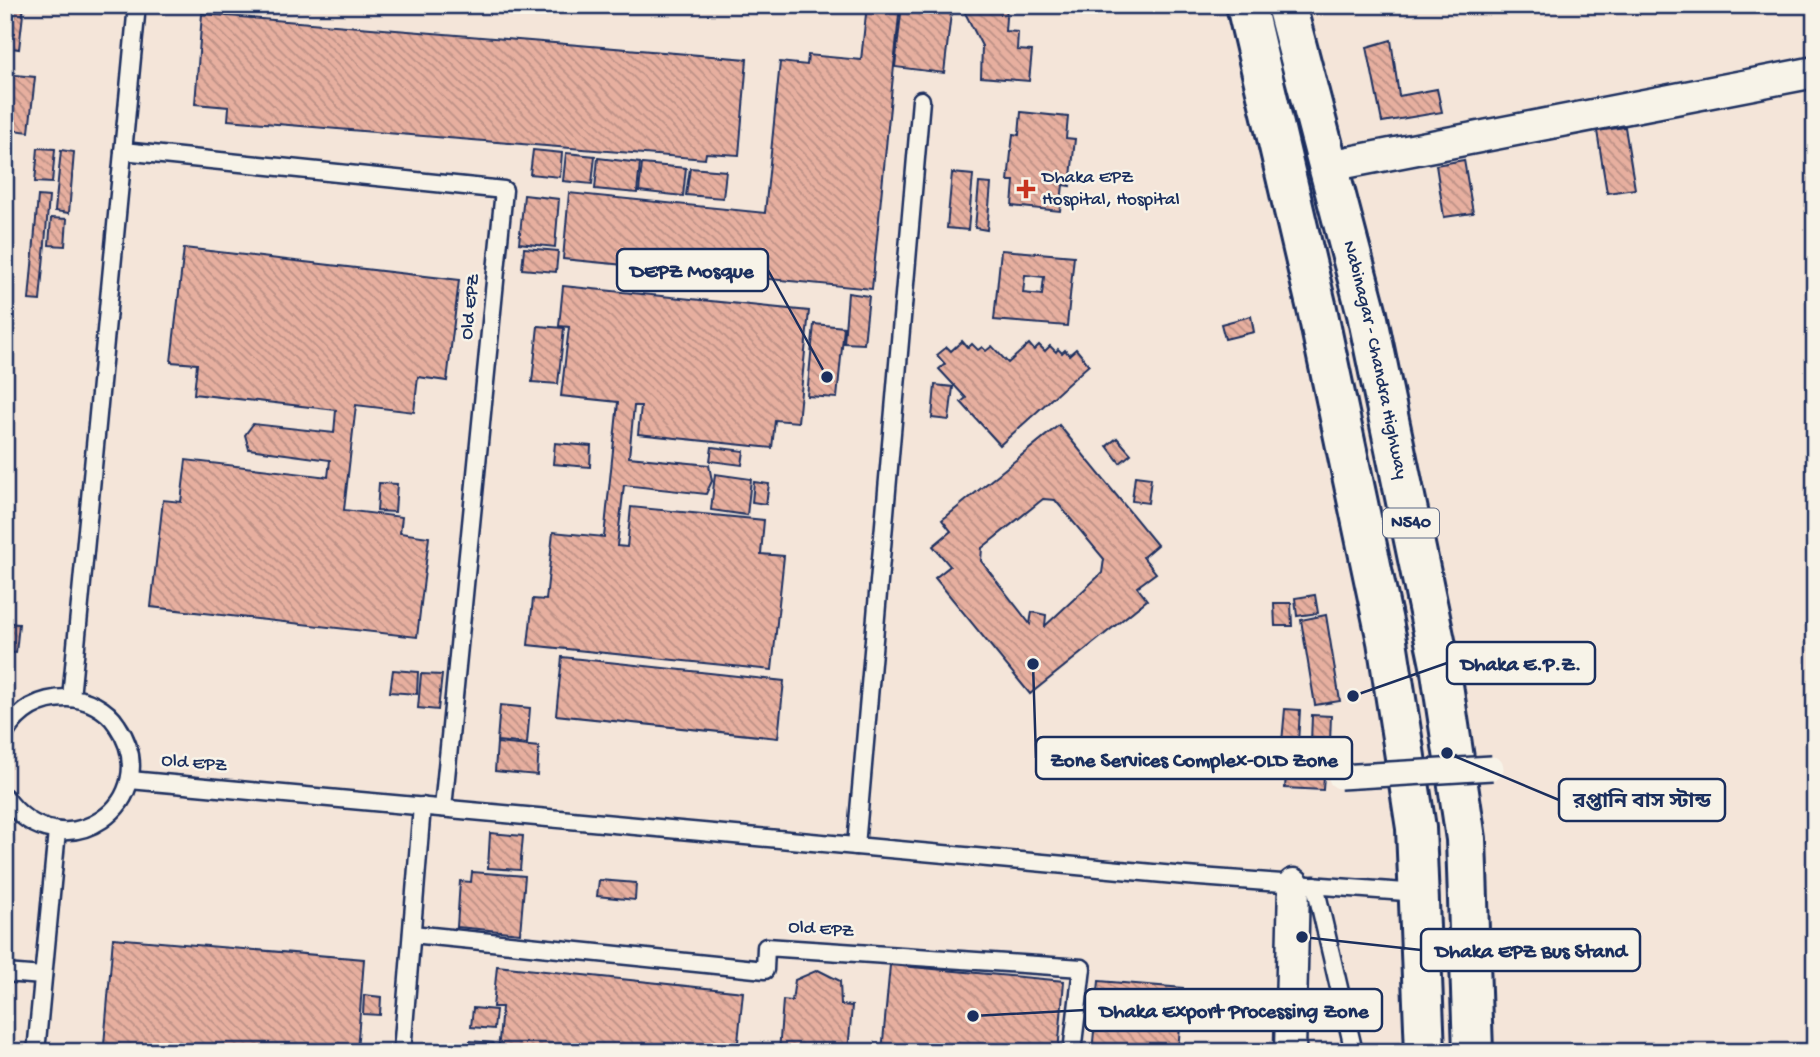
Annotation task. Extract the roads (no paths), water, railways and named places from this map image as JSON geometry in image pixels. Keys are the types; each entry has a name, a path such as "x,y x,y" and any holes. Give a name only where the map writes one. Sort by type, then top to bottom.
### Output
{"highway":[{"name":"N540","path":"1246,5 1317,309 1387,641 1416,828 1425,1052"},
{"name":"Nabinagar - Chandra Highway","path":"1286,5 1367,314 1440,665 1466,839 1473,1052"}],"street":[{"path":"1329,166 1815,72"},
{"path":"1340,777 1492,768"},
{"path":"1290,1052 1304,884"}],"lane":[{"path":"71,698 137,5"},
{"path":"856,846 921,100"},
{"name":"Old EPZ","path":"123,151 504,190 443,808"},
{"path":"5,733 13,721 39,702 71,698 87,701 114,719 129,748 131,763 130,780 115,808 89,827 57,831 27,820 5,797"},
{"name":"Old EPZ","path":"130,780 856,846 1419,893"},
{"path":"402,1052 422,806"},
{"path":"36,1052 57,831"},
{"path":"1304,884 1354,1052"},
{"name":"Old EPZ","path":"412,934 765,970 766,947 1082,968 1072,1052"},
{"path":"5,974 43,976"}],"place":[{"name":"Dhaka EPZ Hospital, Hospital","path":"1026,189"},
{"name":"DEPZ Mosque","path":"827,377"},
{"name":"Zone Services Complex-OLD Zone","path":"1033,664"},
{"name":"Dhaka E.P.Z.","path":"1353,696"},
{"name":"রপ্তানি বাস স্টান্ড","path":"1447,753"},
{"name":"Dhaka EPZ Bus Stand","path":"1302,937"},
{"name":"Dhaka Export Processing Zone","path":"973,1016"}]}
